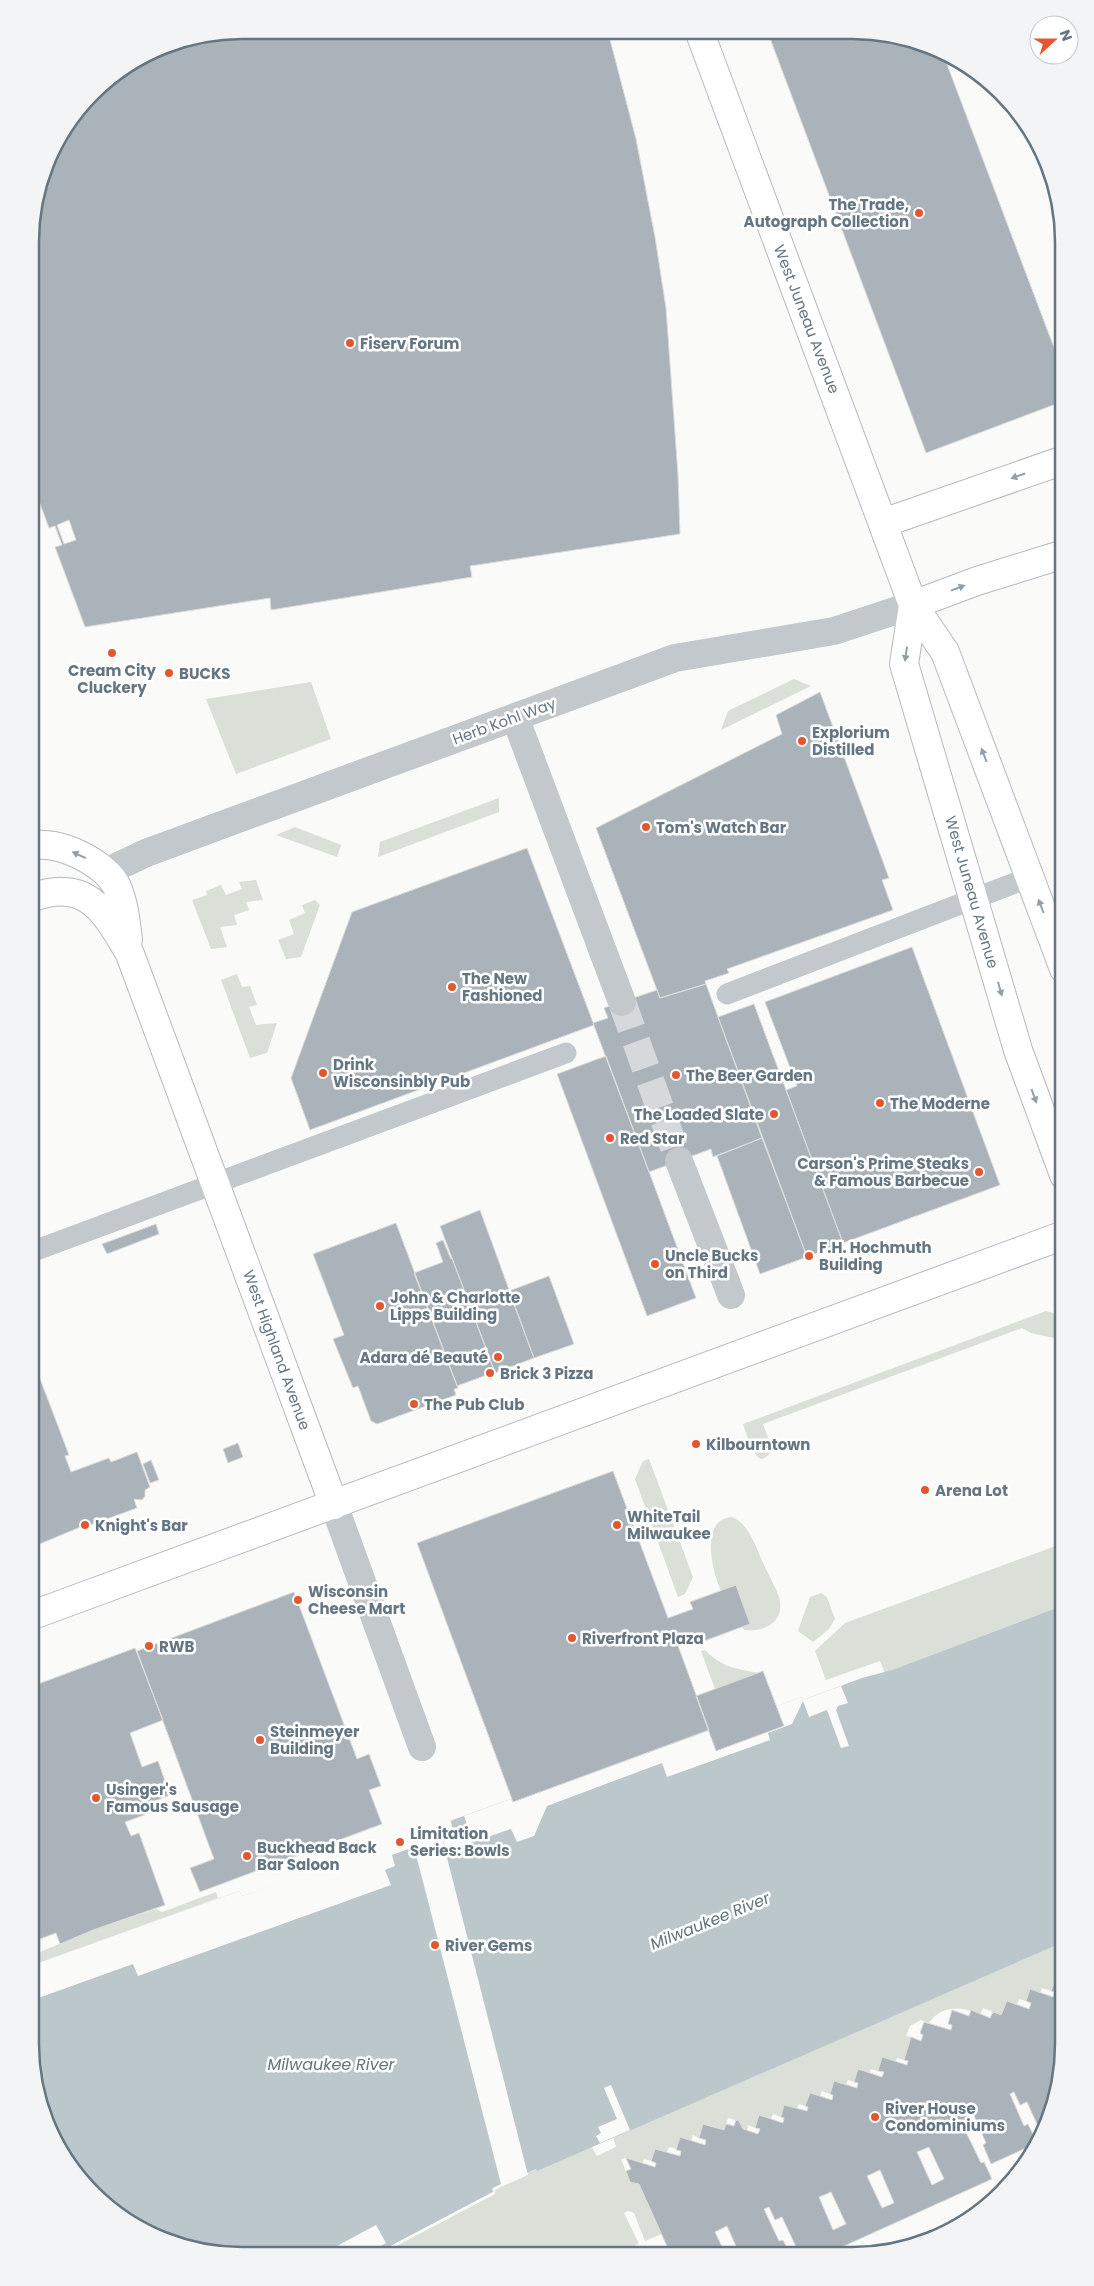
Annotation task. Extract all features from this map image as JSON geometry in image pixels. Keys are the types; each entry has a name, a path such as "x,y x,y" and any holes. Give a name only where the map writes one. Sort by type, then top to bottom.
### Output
{"street":[{"name":"West Juneau Avenue","path":"702,39 913,606 944,652 1055,945"},
{"path":"882,524 1055,463"},
{"path":"913,606 977,581 1055,557"},
{"name":"West Juneau Avenue","path":"913,606 904,664 1018,1050 1055,1151"},
{"name":"Herb Kohl Way","path":"106,872 146,853 674,658 834,631 913,606"},
{"path":"515,717 622,1002"},
{"name":"West Highland Avenue","path":"39,844 61,847 88,860 106,872 113,880 120,897 130,954 422,1747"},
{"name":"West Highland Avenue","path":"39,895 62,891 88,898 99,906 109,919 130,954"},
{"path":"679,1161 731,1295"},
{"path":"39,1613 1055,1238"}],"lane":[{"path":"727,994 1030,877"},
{"path":"39,1249 566,1053"}],"shaded area":[{"path":"794,679 811,686 721,730 728,711"},
{"path":"311,682 331,739 236,774 206,699"},
{"path":"499,798 499,812 378,857 380,842"},
{"path":"295,827 341,845 337,857 276,835"},
{"path":"256,880 263,900 246,902 249,910 234,915 237,925 220,927 227,947 211,949 192,900 207,895 206,891 221,885 226,895 242,889 239,882"},
{"path":"315,900 320,905 301,957 286,959 278,940 294,934 289,920 305,913 302,905"},
{"path":"237,974 242,987 250,986 257,1005 249,1007 256,1025 277,1023 267,1053 250,1058 221,980"},
{"path":"1046,1311 1055,1314 1055,1338 1031,1333 1022,1328 763,1424 771,1449 767,1457 761,1459 755,1453 743,1424"},
{"path":"649,1459 693,1577 685,1594 678,1597 635,1479 643,1461"},
{"path":"732,1517 748,1531 779,1597 780,1605 777,1619 772,1624 759,1629 744,1630 721,1592 713,1567 711,1556 712,1534 722,1520"},
{"path":"1055,1546 1055,1608 885,1673 880,1661 826,1680 815,1651 845,1623"},
{"path":"821,1593 827,1597 835,1619 829,1629 813,1642 798,1631 810,1597"},
{"path":"705,1650 723,1664 758,1673 715,1689 701,1651"},
{"path":"216,1892 218,1898 39,1963 39,1952 93,1930 156,1909 162,1912"},
{"path":"1055,1946 1055,1981 1051,1991 1042,1988 1040,1993 1030,1989 1026,2001 1019,1999 1017,2004 1007,2001 1001,2015 983,2008 980,2014 960,2009 946,2010 934,2017 929,2023 921,2020 910,2026 906,2036 911,2037 904,2060 897,2058 896,2062 882,2058 878,2071 871,2069 869,2073 854,2082 848,2080 846,2085 834,2081 830,2094 822,2091 820,2096 810,2093 805,2106 799,2104 797,2109 785,2105 781,2117 773,2114 771,2119 759,2115 755,2128 748,2125 747,2131 743,2129 739,2121 728,2118 724,2130 704,2124 699,2138 693,2135 691,2141 676,2149 669,2147 667,2152 655,2149 651,2161 644,2159 642,2164 626,2158 621,2159 630,2182 639,2184 662,2234 645,2241 634,2213 628,2211 624,2213 639,2244 635,2245 636,2247 389,2247 493,2192 502,2183 592,2147 597,2156 616,2147 613,2137"}],"water":[{"name":"Milwaukee River","path":"1055,1608 1055,1946 537,2171 536,2169 493,2188 493,2192 389,2247 229,2247 189,2240 164,2232 140,2220 118,2205 89,2178 66,2146 54,2122 40,2070 39,1963 239,1891 242,1896 511,1799 513,1802 802,1697 803,1700 862,1678 892,1670"}],"pier":[{"path":"841,1686 848,1703 838,1706 836,1710 849,1746 841,1748 827,1710 809,1717 803,1701 792,1724 768,1733 770,1740 667,1777 662,1763 547,1806 534,1836 517,1842 511,1829 447,1851 442,1838 528,2175 495,2190 495,2194 394,2247 388,2247 493,2192 492,2189 501,2184 414,1847 392,1855 395,1866 385,1870 391,1885 138,1976 133,1964 39,1998 39,1963 239,1891 242,1896 450,1818 454,1835 469,1830 464,1816 511,1799 513,1802 802,1697 803,1700"},
{"path":"611,2085 630,2130 600,2143 596,2136 601,2133 598,2127 617,2119 604,2088"},
{"path":"376,2225 386,2243 379,2247 335,2247"}],"building":[{"name":"Fiserv Forum","path":"610,39 636,139 655,237 666,308 678,475 680,534 470,566 472,577 271,610 270,598 85,627 55,547 62,545 55,526 49,528 39,501 40,216 54,164 66,140 89,108 108,89 140,66 164,54 216,40","holes":["69,520 76,540 64,544 57,525"]},
{"name":"The Trade, Autograph Collection","path":"770,39 878,40 930,54 946,62 1055,350 1055,404 926,453"},
{"path":"820,692 889,878 882,880 893,910 727,969 729,973 705,981 706,984 660,998 596,828 782,734 776,715"},
{"name":"The New Fashioned","path":"527,848 594,1025 310,1130 291,1078 352,912"},
{"name":"The Moderne","path":"912,947 1000,1185 843,1243 786,1090 797,1086 765,1002"},
{"name":"The Beer Garden","path":"706,984 762,1138 713,1157 711,1149 649,1172 593,1023 608,1018 604,1008 657,990 660,998"},
{"name":"The Loaded Slate","path":"754,1004 843,1243 807,1257 718,1017"},
{"path":"606,1056 696,1298 647,1316 557,1074"},
{"path":"762,1138 807,1257 760,1274 717,1156"},
{"path":"480,1210 534,1358 495,1373 440,1226"},
{"name":"John & Charlotte Lipps Building","path":"396,1223 458,1388 454,1389 456,1395 377,1424 371,1421 358,1386 353,1388 333,1339 344,1335 313,1254"},
{"path":"156,1224 159,1234 107,1254 102,1244"},
{"path":"443,1240 452,1258 495,1372 457,1386 414,1273 443,1262 436,1243"},
{"path":"549,1276 574,1344 534,1358 509,1291"},
{"path":"39,1376 69,1455 65,1456 71,1472 109,1458 111,1462 137,1452 150,1487 145,1490 145,1496 142,1500 134,1499 137,1508 90,1525 90,1523 39,1544"},
{"path":"238,1443 243,1457 228,1463 223,1449"},
{"path":"151,1460 159,1480 150,1483 143,1464"},
{"name":"Riverfront Plaza","path":"613,1471 668,1618 693,1609 690,1602 736,1585 750,1624 704,1641 702,1634 677,1643 709,1730 513,1802 417,1543"},
{"name":"Steinmeyer Building","path":"294,1592 357,1759 369,1754 381,1786 369,1790 382,1824 200,1892 190,1868 214,1859 137,1651"},
{"name":"Usinger's Famous Sausage","path":"135,1648 163,1720 130,1733 142,1767 158,1761 170,1795 155,1801 158,1810 125,1822 131,1836 139,1833 165,1905 93,1930 60,1944 56,1933 39,1939 39,1684"},
{"path":"763,1671 784,1726 716,1751 696,1696"},
{"name":"River House Condominiums","path":"1055,1981 1055,1992 1051,1991"},
{"name":"River House Condominiums","path":"1030,1989 1053,1997 1055,1992 1054,2070 1048,2097 1038,2126 1027,2102 1020,2105 1014,2092 1010,2094 1024,2126 1028,2124 1033,2135 1027,2148 991,2164 983,2145 986,2143 972,2111 966,2114 971,2127 965,2130 981,2163 984,2162 992,2179 842,2247 796,2247 782,2217 775,2220 769,2207 764,2209 779,2241 783,2240 786,2247 736,2247 727,2226 715,2232 722,2247 667,2247 639,2184 630,2182 626,2171 631,2169 626,2158 655,2167 656,2163 651,2161 655,2149 680,2156 681,2151 676,2150 680,2137 705,2145 706,2140 699,2138 703,2124 724,2130 726,2124 734,2126 736,2120 739,2121 743,2129 758,2134 760,2129 755,2128 759,2115 783,2123 784,2118 781,2117 784,2105 807,2111 808,2107 805,2106 810,2093 832,2100 833,2095 830,2094 834,2081 857,2088 858,2083 854,2082 858,2069 882,2077 884,2072 878,2071 882,2057 907,2065 908,2061 904,2060 911,2037 921,2041 923,2035 920,2033 924,2022 951,2030 952,2025 948,2024 952,2010 969,2016 971,2010 990,2018 993,2012 1001,2015 1007,2001 1029,2009 1031,2003 1026,2001","holes":["929,2147 944,2179 932,2185 917,2152","880,2170 894,2203 882,2208 867,2176","831,2192 846,2224 833,2230 819,2197"]}],"tunnel":[{"path":"622,1002 679,1161"}],"place":[{"name":"The Trade, Autograph Collection","path":"919,213"},
{"name":"Fiserv Forum","path":"350,343"},
{"name":"Cream City Cluckery","path":"112,653"},
{"name":"BUCKS","path":"169,673"},
{"name":"Explorium Distilled","path":"802,741"},
{"name":"Tom's Watch Bar","path":"646,827"},
{"name":"The New Fashioned","path":"452,987"},
{"name":"Drink Wisconsinbly Pub","path":"323,1073"},
{"name":"The Beer Garden","path":"676,1075"},
{"name":"The Moderne","path":"880,1103"},
{"name":"The Loaded Slate","path":"774,1114"},
{"name":"Red Star","path":"610,1138"},
{"name":"Carson's Prime Steaks & Famous Barbecue","path":"979,1172"},
{"name":"F.H. Hochmuth Building","path":"809,1256"},
{"name":"Uncle Bucks on Third","path":"655,1264"},
{"name":"John & Charlotte Lipps Building","path":"380,1306"},
{"name":"Adara dé Beauté","path":"498,1357"},
{"name":"Brick 3 Pizza","path":"490,1373"},
{"name":"The Pub Club","path":"414,1404"},
{"name":"Kilbourntown","path":"696,1444"},
{"name":"Arena Lot","path":"925,1490"},
{"name":"Knight's Bar","path":"85,1525"},
{"name":"WhiteTail Milwaukee","path":"617,1525"},
{"name":"Wisconsin Cheese Mart","path":"298,1600"},
{"name":"Riverfront Plaza","path":"572,1638"},
{"name":"RWB","path":"149,1646"},
{"name":"Steinmeyer Building","path":"260,1740"},
{"name":"Usinger's Famous Sausage","path":"96,1798"},
{"name":"Limitation Series: Bowls","path":"400,1842"},
{"name":"Buckhead Back Bar Saloon","path":"247,1856"},
{"name":"River Gems","path":"435,1945"},
{"name":"River House Condominiums","path":"875,2117"}]}
